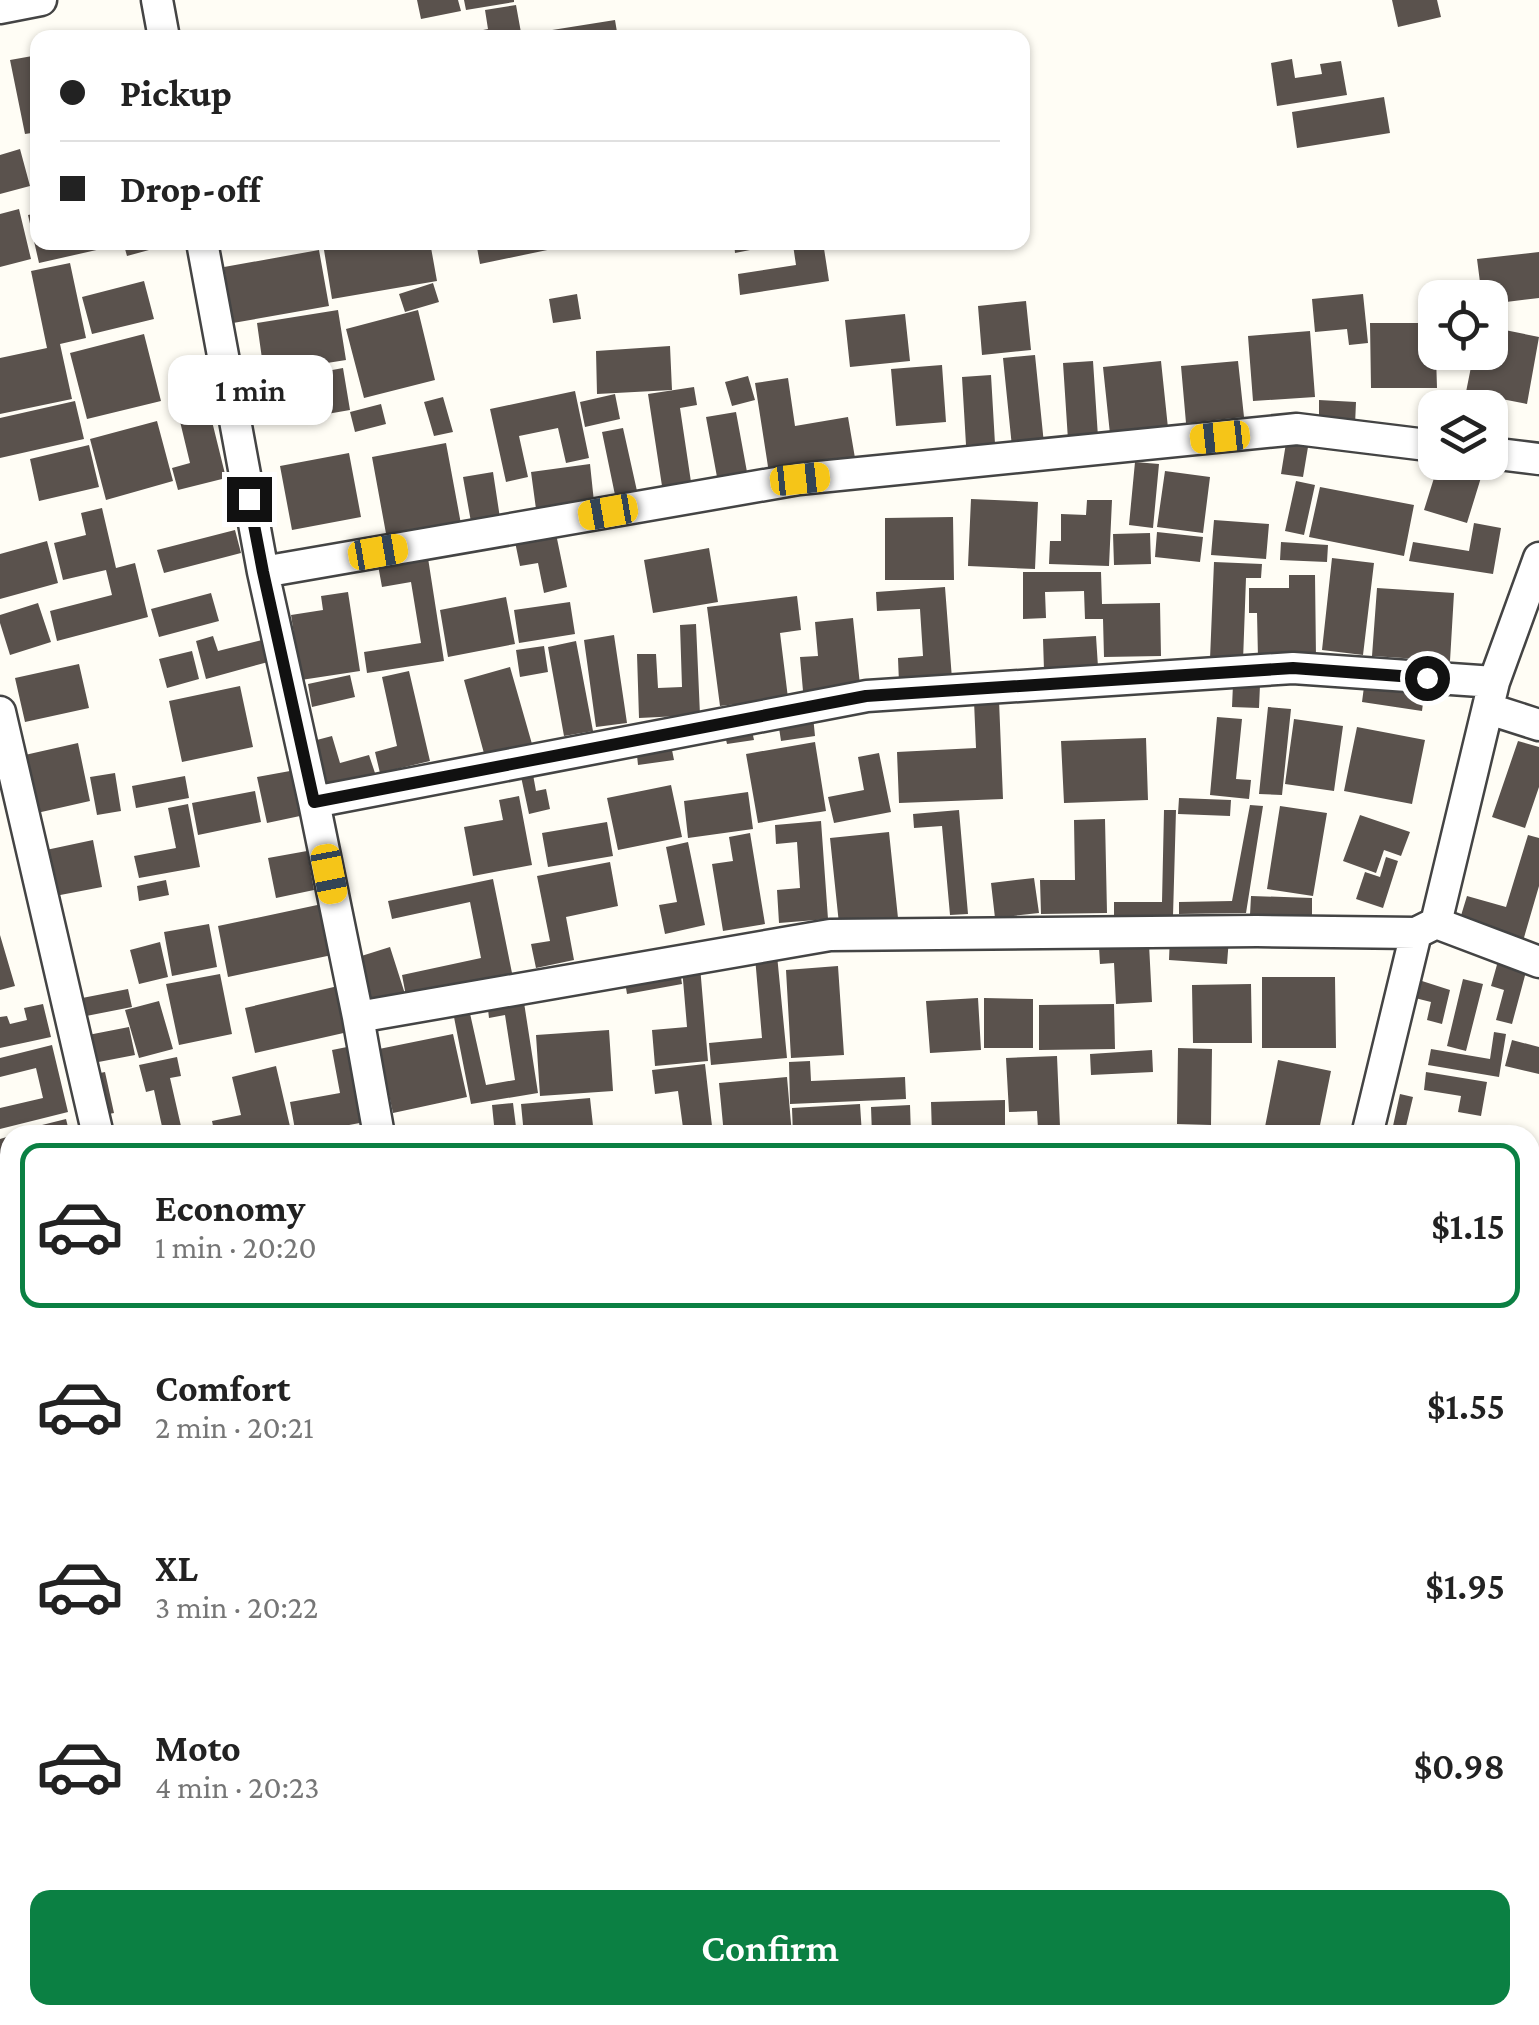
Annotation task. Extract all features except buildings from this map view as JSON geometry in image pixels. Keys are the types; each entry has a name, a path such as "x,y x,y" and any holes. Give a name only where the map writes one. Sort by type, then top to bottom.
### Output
{"street":[{"path":"0,8 41,0"},
{"path":"157,0 163,30"},
{"path":"203,250 263,572 314,802 377,1125"},
{"path":"263,572 800,479 1296,429 1418,444"},
{"path":"1508,455 1539,459"},
{"path":"1370,1125 1491,695 1539,558"},
{"path":"314,802 866,696 1293,668 1491,695 1539,725"},
{"path":"0,712 96,1125"},
{"path":"358,1017 830,935 1426,928 1539,962"}],"route":[{"path":"249,499 314,802 866,696 1293,668 1427,678"}]}
